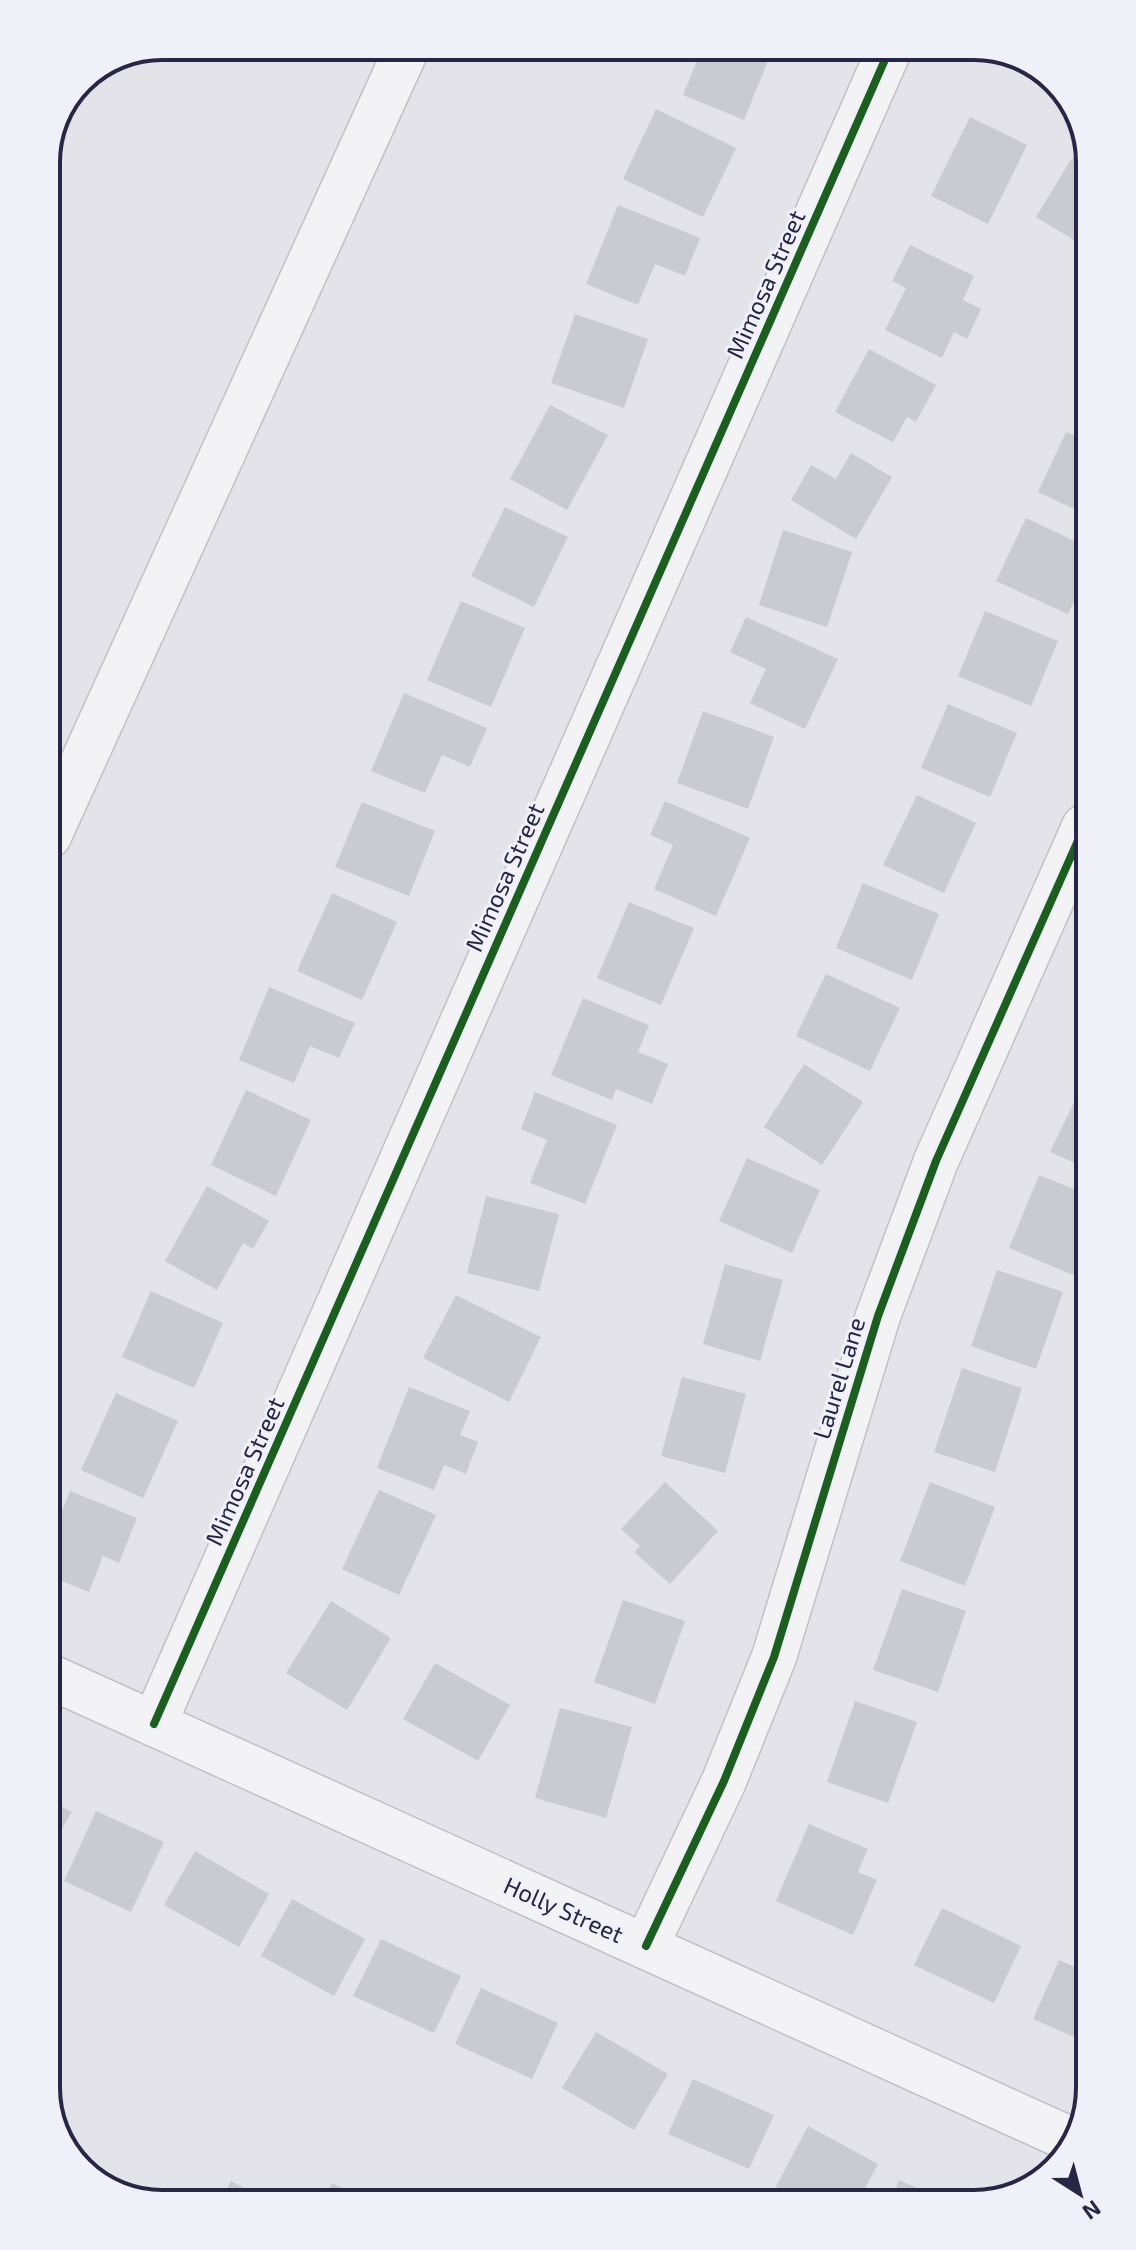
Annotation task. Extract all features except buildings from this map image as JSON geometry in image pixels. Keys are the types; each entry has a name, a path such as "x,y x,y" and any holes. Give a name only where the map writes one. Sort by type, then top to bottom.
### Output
{"street":[{"path":"60,812 402,60"},
{"name":"Mimosa Street","path":"154,1724 885,60"},
{"name":"Laurel Lane","path":"646,1946 724,1781 774,1657 878,1316 936,1161 1076,845"},
{"name":"Holly Street","path":"60,1681 1064,2136"}],"cycle path":[{"path":"154,1724 885,60"},
{"path":"646,1946 724,1781 774,1657 878,1316 936,1161 1076,845"}]}
